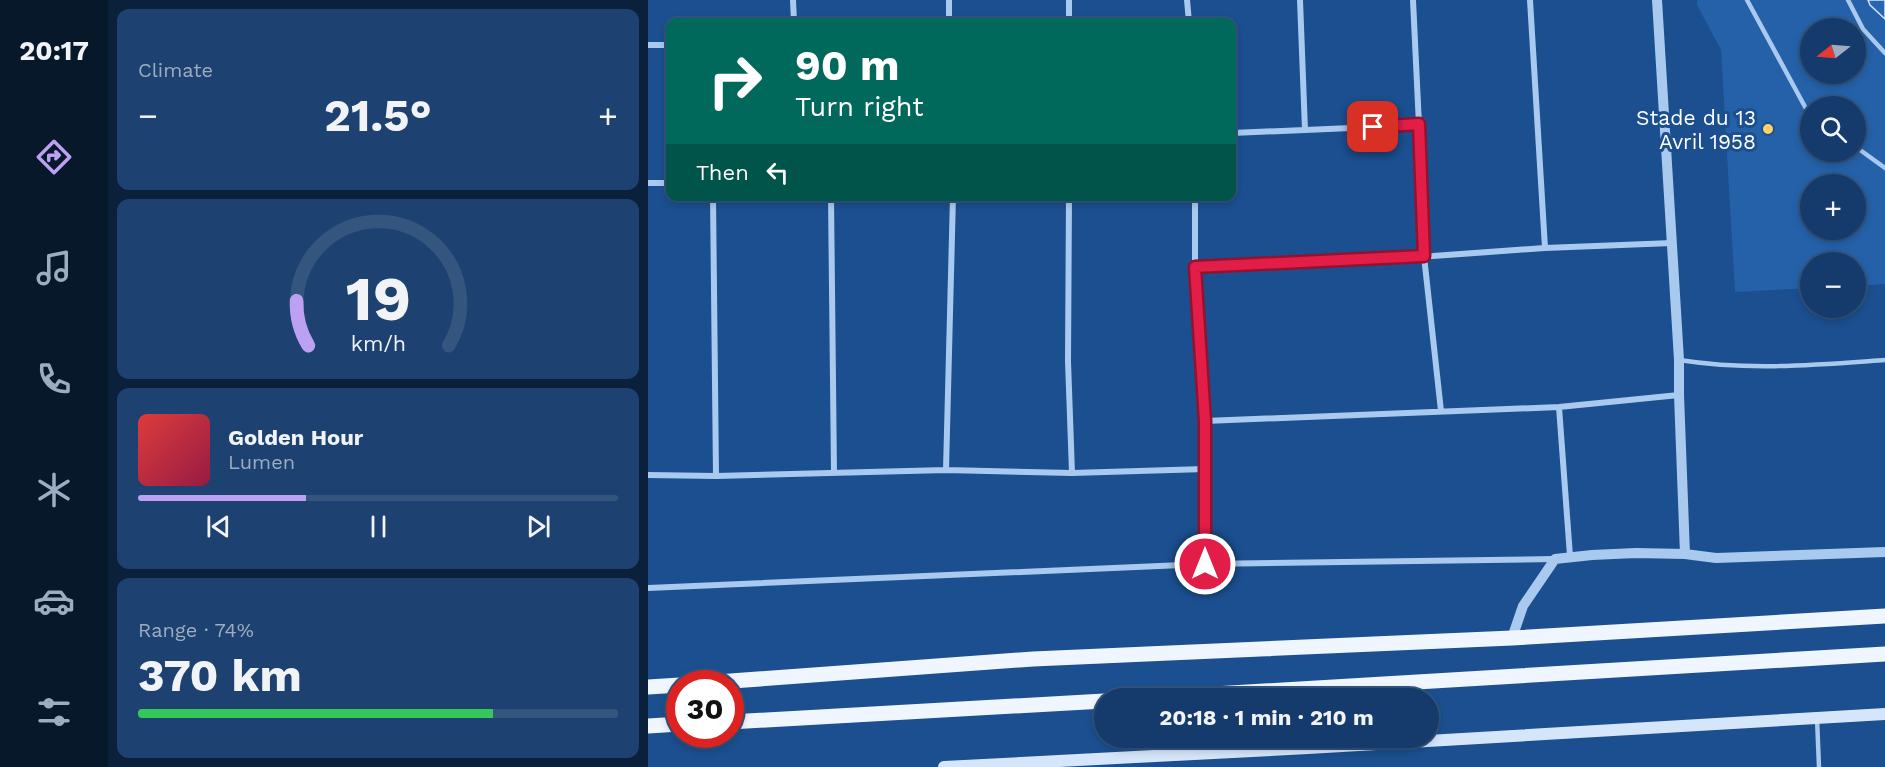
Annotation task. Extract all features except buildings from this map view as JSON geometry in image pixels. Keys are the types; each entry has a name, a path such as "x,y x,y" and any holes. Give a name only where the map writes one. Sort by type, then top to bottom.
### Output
{"main road":[{"path":"744,680 1033,659 1512,639 1885,616"},
{"path":"1315,688 1885,654"},
{"path":"648,687 666,686"},
{"path":"744,721 1094,701"},
{"path":"944,767 1885,714"},
{"path":"648,726 666,725"}],"street":[{"path":"793,0 794,18"},
{"path":"949,0 950,18"},
{"path":"1069,0 1069,18"},
{"path":"1187,0 1189,18"},
{"path":"1300,0 1305,130"},
{"path":"1413,0 1424,256 1441,411"},
{"path":"1530,0 1545,248"},
{"path":"1657,0 1679,360 1685,554"},
{"path":"648,45 666,45"},
{"path":"1236,133 1419,124"},
{"path":"648,183 666,183"},
{"path":"713,201 716,476"},
{"path":"831,201 834,473"},
{"path":"946,470 953,201"},
{"path":"1069,201 1068,361 1072,473"},
{"path":"1195,201 1195,267 1205,421 1205,564"},
{"path":"1195,267 1672,243"},
{"path":"1205,421 1559,407 1679,395"},
{"path":"1559,407 1570,556"},
{"path":"648,475 716,476 946,470 1072,473 1205,469"},
{"path":"648,588 1205,564 1556,559 1570,556 1685,554 1716,558 1885,552"},
{"path":"1512,639 1523,606 1556,559"}],"lane":[{"path":"1747,0 1800,98"},
{"path":"1848,0 1863,29 1885,52"},
{"path":"1866,154 1885,168"},
{"path":"1679,360 1714,366 1740,367 1788,367 1885,360"},
{"path":"1817,718 1819,767"}],"shaded area":[{"name":"Stade du 13 Avril 1958","path":"1697,0 1885,0 1885,284 1866,285 1866,252 1800,252 1800,289 1735,292 1721,50 1697,5"}],"place":[{"name":"Stade du 13 Avril 1958","path":"1768,129"}],"route":[{"path":"1205,564 1205,421 1195,267 1424,256 1419,124 1373,127"}]}
